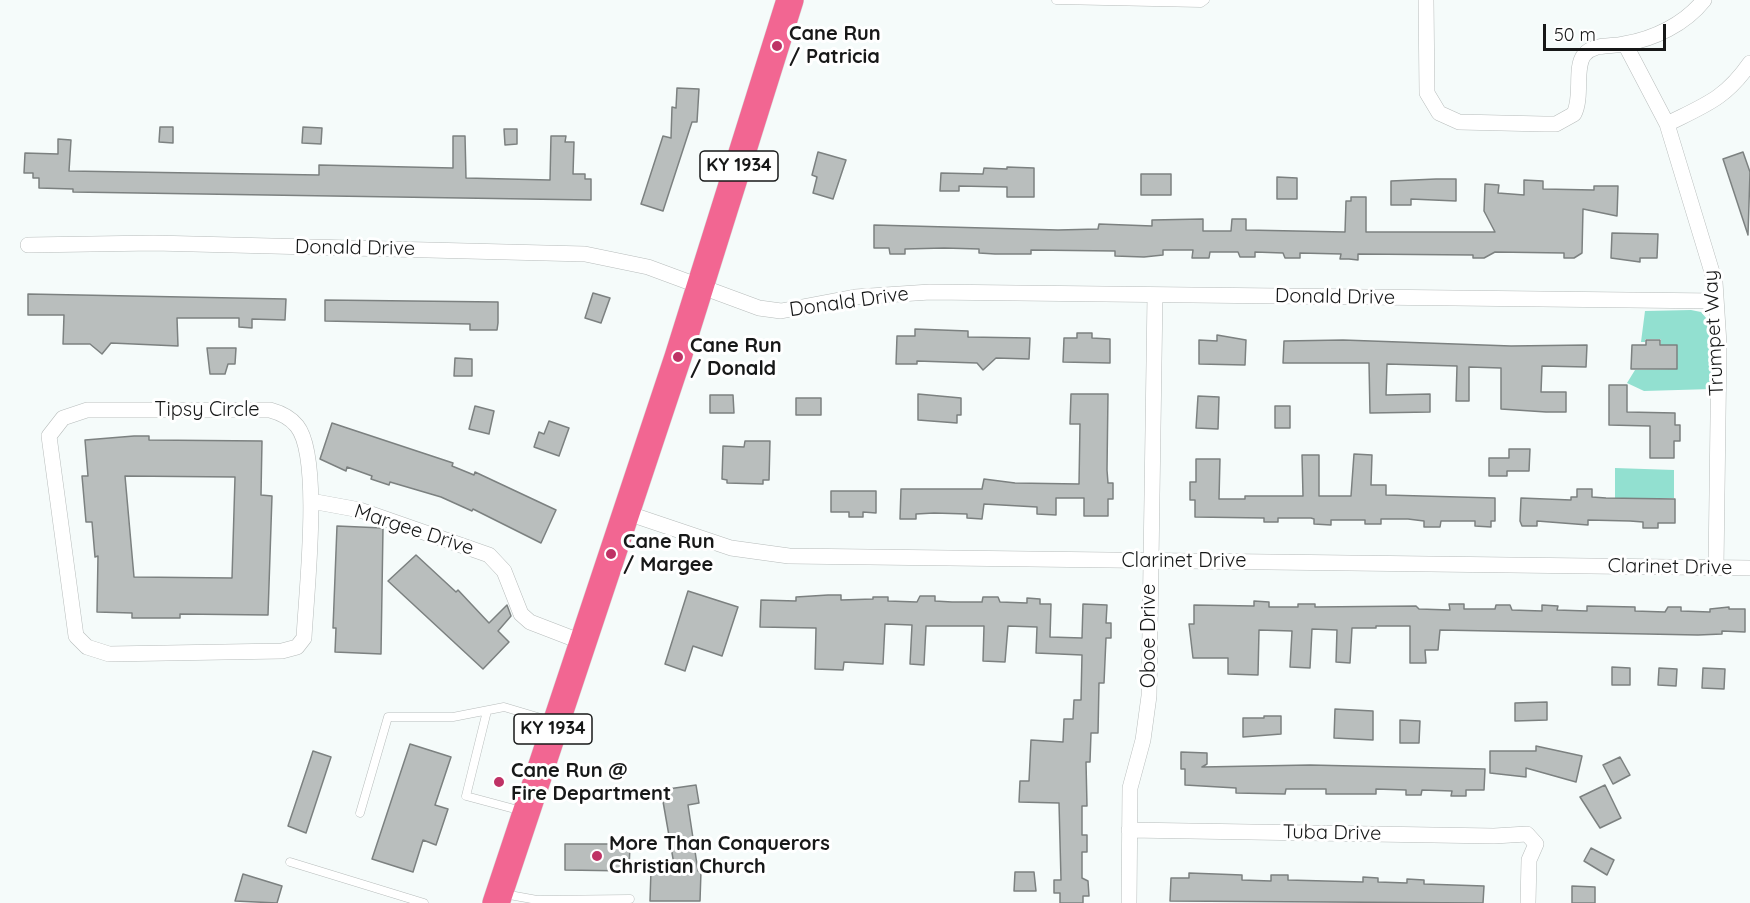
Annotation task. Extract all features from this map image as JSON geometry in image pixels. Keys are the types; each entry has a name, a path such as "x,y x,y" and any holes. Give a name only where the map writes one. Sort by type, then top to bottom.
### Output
{"highway":[{"name":"KY 1934","path":"498,898 700,286 790,0"}],"street":[{"path":"1426,0 1427,93 1438,113 1460,122 1544,124 1566,120 1574,114 1579,105 1582,57 1598,47 1625,44 1667,30 1693,14 1704,0"},
{"name":"Trumpet Way","path":"1625,44 1667,124 1708,254 1716,301 1719,344 1716,567"},
{"path":"1667,124 1715,100 1732,87 1750,63"},
{"name":"Donald Drive","path":"28,245 154,243 585,254 633,263 759,308 781,311 890,293 1716,301"},
{"name":"Oboe Drive","path":"1129,903 1130,788 1143,740 1149,696 1155,295"},
{"name":"Tipsy Circle","path":"87,410 270,410 287,416 298,427 306,444 311,501 304,638 297,647 282,651 109,654 87,646 76,636 49,436 63,418 87,410"},
{"name":"Margee Drive","path":"311,501 360,510 489,555 504,571 521,614 530,622 582,642"},
{"name":"Clarinet Drive","path":"624,512 731,548 760,554 1750,568"},
{"name":"Tuba Drive","path":"1129,830 1494,836 1527,834 1536,844 1529,860 1528,903"}],"lane":[{"path":"1056,0 1201,3 1205,0"},
{"path":"360,813 388,717 453,717 504,707 556,722"},
{"path":"488,711 466,796 526,813"},
{"path":"290,862 424,903"},
{"path":"498,898 630,899"}],"green space":[{"path":"1691,310 1701,312 1712,325 1712,389 1644,391 1627,383 1635,370 1677,369 1677,345 1661,345 1661,339 1645,339 1645,342 1641,342 1645,311"},
{"path":"1615,468 1674,470 1674,498 1630,498 1615,502"}],"building":[{"path":"677,88 699,89 697,122 692,122 663,211 641,204 663,136 671,138 672,107 676,108"},
{"path":"160,127 173,127 173,143 159,142"},
{"path":"303,127 322,128 321,144 302,143"},
{"path":"504,129 517,129 517,144 505,145"},
{"path":"453,136 465,136 466,178 550,180 551,136 566,136 565,142 574,142 573,174 585,174 585,179 591,179 591,200 73,192 73,189 39,188 39,178 33,178 33,173 24,173 25,153 58,154 58,139 71,140 69,171 319,175 319,165 453,168"},
{"path":"818,152 846,160 833,199 813,193 817,177 812,175"},
{"path":"1743,152 1750,172 1748,235 1723,159"},
{"path":"1007,167 1034,168 1034,197 1007,197 1007,187 959,186 959,191 940,191 941,173 983,174 984,168 1007,169"},
{"path":"1141,174 1171,174 1171,195 1141,195"},
{"path":"1277,177 1297,178 1297,199 1277,199"},
{"path":"1456,179 1456,201 1411,199 1411,205 1391,205 1391,181"},
{"path":"1524,180 1543,181 1543,189 1594,190 1594,186 1618,186 1617,216 1583,209 1582,253 1574,258 1564,258 1564,253 1495,252 1484,258 1473,258 1473,255 1358,254 1358,260 1340,259 1341,254 1300,253 1300,258 1285,258 1283,253 1255,252 1255,257 1240,257 1238,252 1210,252 1209,258 1192,258 1193,250 1163,250 1163,255 1144,257 1115,256 1115,251 1031,250 1031,254 995,254 979,253 979,249 944,248 905,249 905,254 890,254 889,248 874,248 874,225 1058,230 1098,229 1099,224 1152,226 1152,220 1203,219 1203,231 1231,231 1232,219 1246,219 1246,230 1345,232 1346,201 1351,201 1351,197 1366,197 1366,232 1495,232 1484,211 1485,184 1499,185 1498,193 1524,195"},
{"path":"1612,233 1658,234 1657,258 1640,258 1640,262 1611,258"},
{"path":"593,293 610,298 601,323 585,318"},
{"path":"28,294 286,299 285,320 252,319 252,328 239,327 239,318 177,318 178,346 111,343 102,354 90,344 63,344 64,315 28,315"},
{"path":"325,300 498,302 497,330 470,330 470,324 325,321"},
{"path":"915,329 968,331 968,337 1030,338 1029,359 996,358 983,370 977,363 917,361 917,364 896,364 897,336 915,336"},
{"path":"1077,333 1092,333 1092,338 1110,339 1110,363 1063,362 1064,338 1077,338"},
{"path":"1217,335 1246,340 1245,365 1199,364 1199,340 1217,341"},
{"path":"1343,340 1511,346 1587,345 1586,367 1542,366 1541,392 1566,392 1566,412 1546,412 1501,409 1501,368 1469,367 1469,401 1456,401 1457,366 1387,364 1386,395 1430,394 1430,412 1370,413 1369,363 1283,363 1284,341"},
{"path":"1646,340 1660,340 1660,345 1677,345 1677,369 1631,369 1632,345 1646,345"},
{"path":"207,348 236,348 235,364 228,364 225,374 210,374"},
{"path":"455,358 472,359 472,376 454,376"},
{"path":"1609,385 1627,385 1627,412 1675,413 1675,425 1680,425 1680,441 1674,441 1674,458 1650,458 1650,426 1609,425"},
{"path":"918,394 961,398 961,415 957,415 957,423 918,420"},
{"path":"1071,394 1108,394 1107,470 1108,483 1113,483 1113,499 1108,499 1108,516 1084,516 1084,498 1056,498 1056,515 1037,514 1037,507 984,504 982,519 967,518 967,514 934,513 916,514 916,519 900,519 901,489 982,489 984,479 1015,483 1079,484 1080,424 1070,424"},
{"path":"710,395 733,395 734,413 710,413"},
{"path":"1198,396 1219,397 1218,429 1196,428"},
{"path":"796,398 821,398 821,415 796,415"},
{"path":"475,406 494,411 489,434 469,429"},
{"path":"1275,406 1290,406 1290,428 1275,428"},
{"path":"549,421 569,428 559,456 534,447 539,432 544,434"},
{"path":"332,423 453,463 452,466 474,475 475,472 556,510 541,543 473,509 472,511 441,497 390,482 389,485 371,479 372,476 347,467 346,471 320,459"},
{"path":"149,436 149,440 262,441 261,495 272,496 268,615 180,614 180,618 132,618 132,613 97,612 98,556 95,557 92,522 86,522 82,476 88,476 85,440","holes":["125,476 235,477 232,578 134,577"]},
{"path":"745,441 770,441 769,480 763,480 763,484 727,483 727,480 722,479 723,446 744,447"},
{"path":"1509,449 1530,449 1529,471 1507,471 1507,476 1489,476 1489,458 1509,458"},
{"path":"1354,454 1372,455 1371,485 1386,485 1386,495 1495,498 1495,521 1491,521 1491,527 1475,526 1475,521 1441,521 1440,527 1424,527 1424,521 1408,519 1381,519 1381,524 1365,524 1365,520 1331,520 1331,525 1314,524 1314,519 1311,518 1278,518 1278,522 1264,522 1264,518 1195,517 1195,500 1190,500 1190,482 1196,482 1196,459 1220,459 1219,499 1245,499 1245,496 1303,496 1302,455 1319,455 1319,496 1351,496"},
{"path":"1577,489 1592,489 1592,497 1675,499 1675,523 1658,523 1658,528 1643,528 1643,522 1630,521 1588,520 1588,525 1537,521 1537,526 1522,526 1520,521 1521,498 1571,500 1571,497 1577,497"},
{"path":"831,491 876,491 876,513 863,512 863,517 849,517 849,512 831,512"},
{"path":"337,526 383,528 381,654 335,652 336,628 333,628"},
{"path":"416,555 456,592 458,590 489,623 507,605 511,616 498,631 509,642 483,669 388,581"},
{"path":"688,591 738,607 722,656 693,646 685,671 665,664"},
{"path":"841,595 841,600 888,597 888,601 917,602 920,596 935,596 935,601 952,602 982,602 983,597 998,597 1000,602 1027,603 1027,598 1040,599 1040,604 1051,604 1050,637 1082,638 1083,604 1107,605 1106,623 1111,623 1111,638 1106,638 1104,683 1099,683 1098,733 1091,733 1090,762 1086,762 1087,806 1082,806 1082,835 1087,835 1087,852 1082,852 1082,878 1088,881 1089,896 1083,896 1083,903 1060,903 1060,893 1054,893 1054,880 1061,880 1059,803 1019,802 1020,781 1029,781 1031,740 1063,742 1064,719 1073,719 1074,700 1081,700 1082,655 1036,653 1037,627 1008,626 1005,662 983,661 984,626 926,626 924,665 910,664 912,625 885,624 883,664 844,662 843,670 815,669 816,628 760,627 761,600 796,601 796,597"},
{"path":"1254,601 1269,602 1269,607 1298,607 1298,604 1315,604 1315,607 1416,606 1419,609 1450,610 1449,604 1464,604 1464,609 1495,609 1496,605 1510,605 1512,610 1542,611 1542,605 1558,606 1557,610 1587,611 1587,606 1635,607 1635,611 1665,612 1668,607 1681,607 1681,611 1710,612 1710,609 1729,607 1729,609 1745,609 1745,632 1722,631 1722,634 1698,635 1440,630 1438,650 1425,650 1426,663 1410,663 1410,626 1376,626 1376,628 1352,628 1350,663 1336,662 1337,630 1312,629 1310,668 1290,667 1292,631 1259,630 1258,675 1228,674 1228,658 1193,658 1189,624 1194,624 1194,605 1254,606"},
{"path":"1612,667 1630,668 1630,685 1612,685"},
{"path":"1659,668 1677,669 1676,686 1658,685"},
{"path":"1703,668 1725,669 1724,689 1702,688"},
{"path":"1547,702 1547,720 1515,721 1515,703"},
{"path":"1335,709 1373,711 1373,740 1334,738"},
{"path":"1264,716 1281,716 1281,734 1243,737 1243,718 1264,718"},
{"path":"1400,720 1420,721 1419,743 1400,743"},
{"path":"410,744 451,757 435,805 448,809 436,845 423,840 413,872 372,859"},
{"path":"1536,746 1582,756 1576,782 1526,768 1526,777 1490,773 1490,751 1536,751"},
{"path":"313,751 331,757 306,833 288,826"},
{"path":"1181,752 1207,753 1207,764 1202,767 1310,765 1485,769 1484,790 1466,790 1466,796 1451,796 1452,791 1422,790 1421,795 1406,795 1406,790 1376,789 1376,794 1326,794 1326,789 1286,789 1285,794 1236,793 1236,788 1185,785 1185,769 1181,769"},
{"path":"1620,757 1630,775 1613,784 1603,765"},
{"path":"696,785 699,803 688,805 698,871 701,871 700,901 650,901 651,870 675,870 661,790"},
{"path":"1605,785 1621,818 1600,828 1580,797"},
{"name":"More Than Conquerors Christian Church","path":"565,844 630,844 629,871 565,870"},
{"path":"1591,848 1614,860 1607,875 1584,861"},
{"path":"1015,872 1034,872 1036,891 1014,891"},
{"path":"1189,873 1242,875 1242,880 1271,881 1271,875 1288,875 1288,880 1363,882 1363,877 1378,878 1378,882 1407,883 1407,879 1424,880 1424,884 1484,886 1483,903 1170,901 1171,878 1189,878"},
{"path":"243,874 282,886 277,903 235,901"},
{"path":"1572,886 1595,887 1595,903 1572,903"}],"place":[{"name":"Cane Run / Patricia","path":"777,46"},
{"name":"Cane Run / Donald","path":"678,357"},
{"name":"Cane Run / Margee","path":"611,554"},
{"name":"Cane Run @ Fire Department","path":"499,782"},
{"name":"More Than Conquerors Christian Church","path":"597,856"}]}
